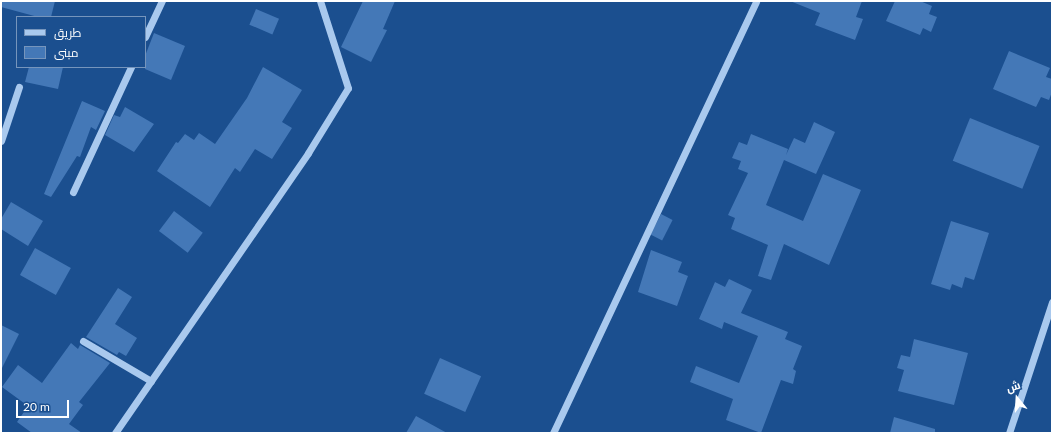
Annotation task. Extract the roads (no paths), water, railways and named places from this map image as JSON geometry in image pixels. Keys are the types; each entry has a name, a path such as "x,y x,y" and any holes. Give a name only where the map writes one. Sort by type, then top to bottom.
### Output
{"street":[{"path":"146,35 162,1"},
{"path":"554,433 756,1"},
{"path":"115,433 308,153 348,88 318,2"},
{"path":"72,192 131,68"},
{"path":"1,141 19,87"},
{"path":"1009,433 1052,302"},
{"path":"83,341 151,381"}]}
